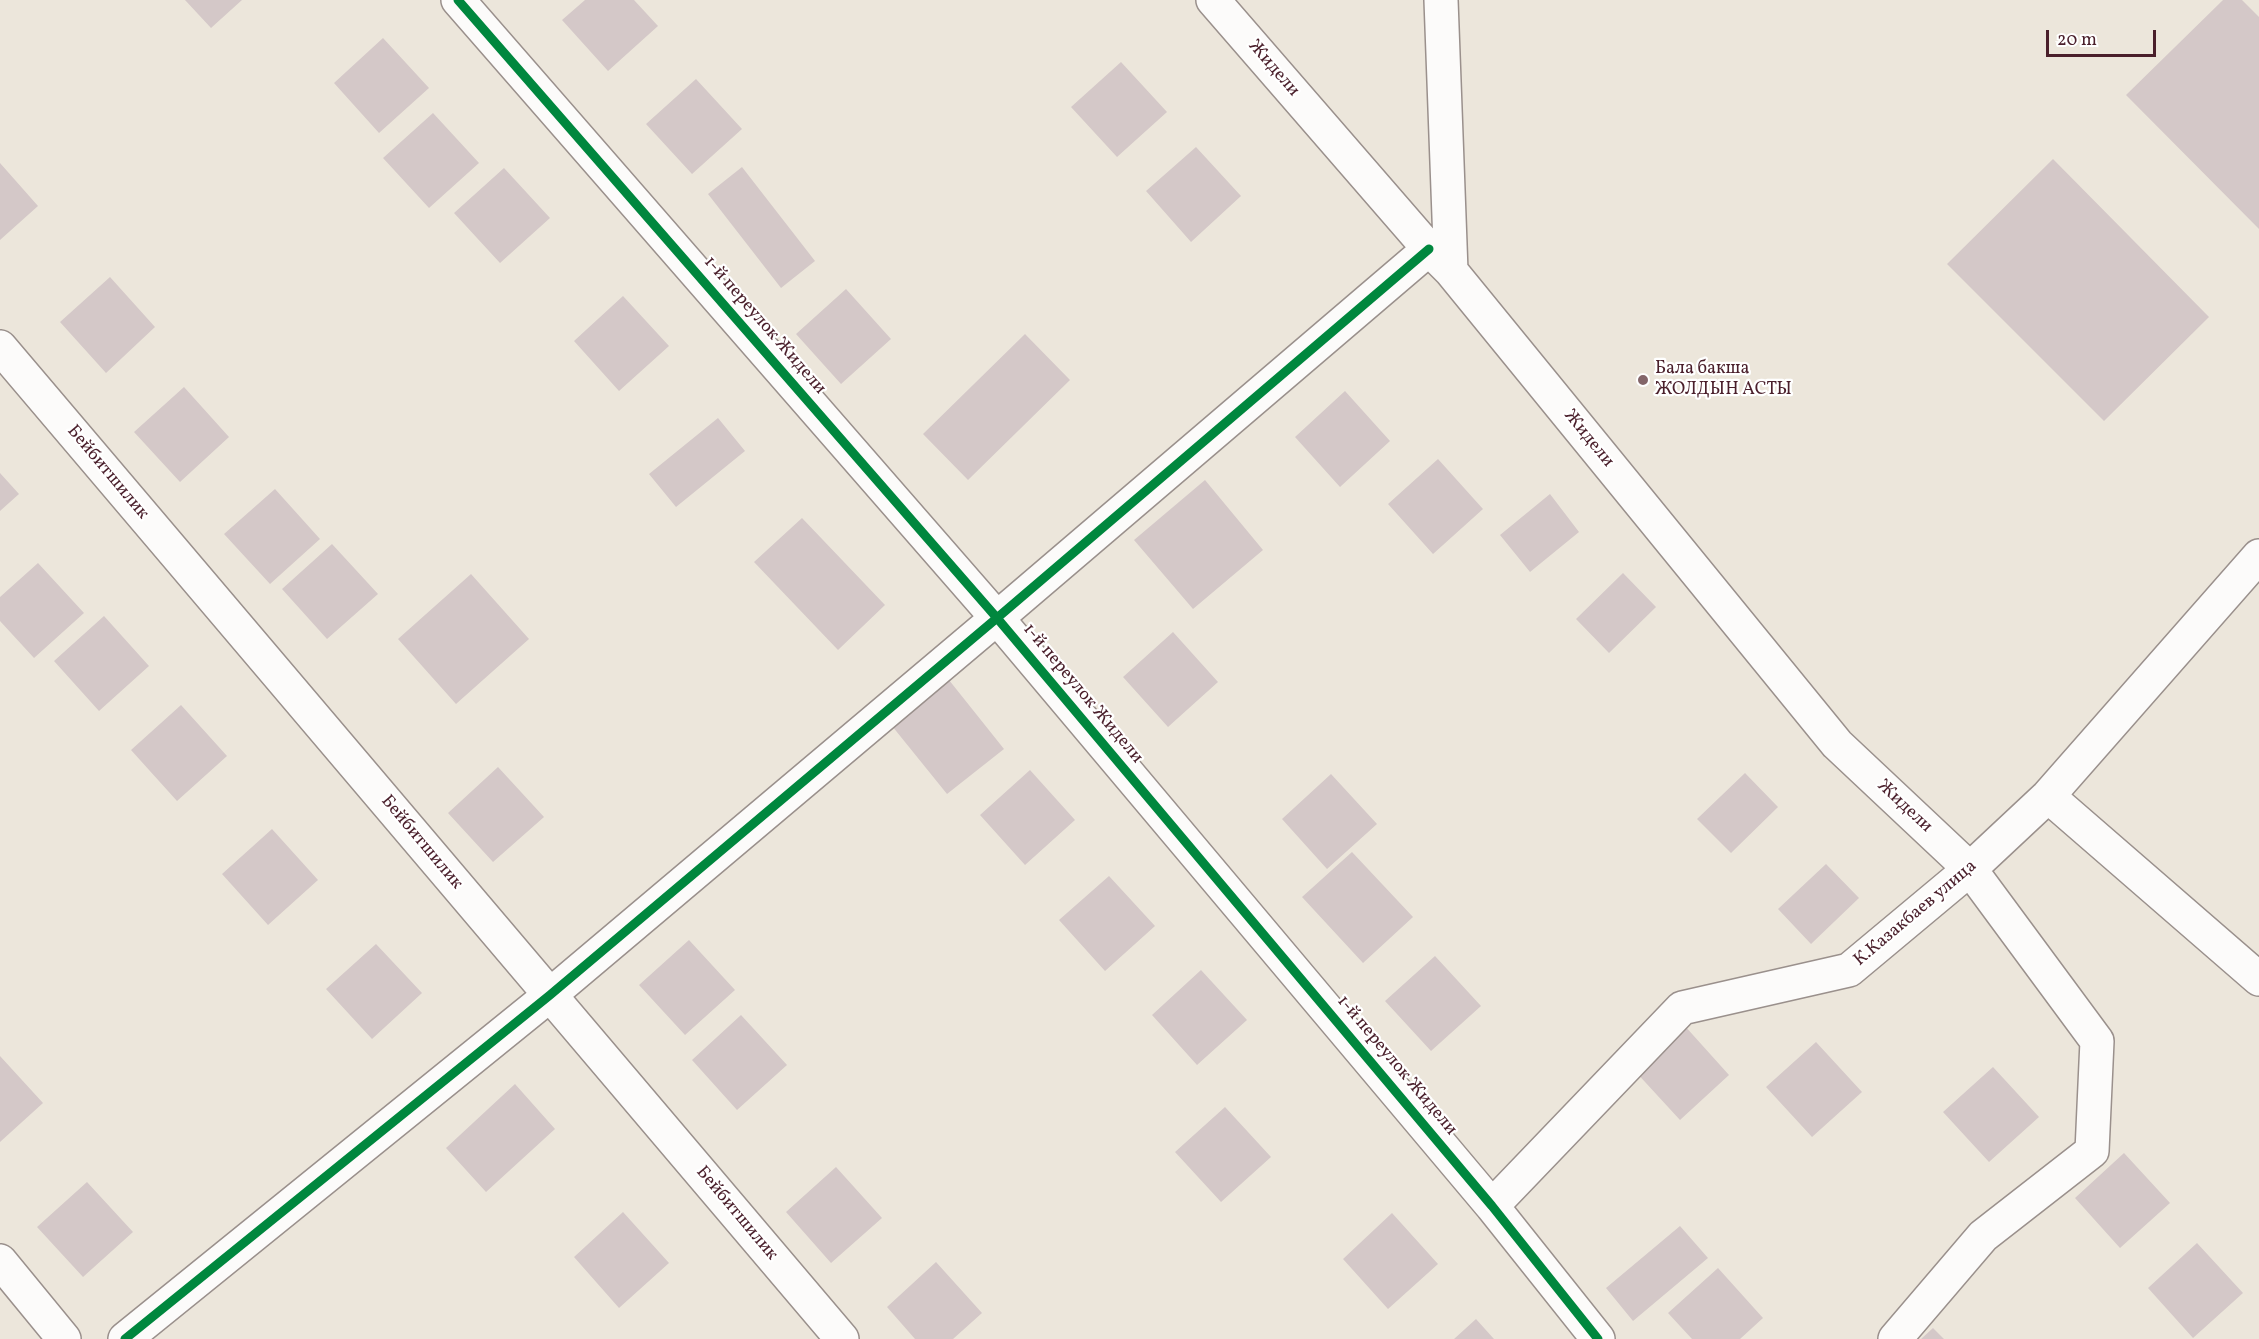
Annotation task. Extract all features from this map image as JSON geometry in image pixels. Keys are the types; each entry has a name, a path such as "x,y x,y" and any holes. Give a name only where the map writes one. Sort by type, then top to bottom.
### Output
{"street":[{"name":"1-й переулок Жидели","path":"458,0 997,618 1492,1206 1598,1339"},
{"name":"Жидели","path":"1213,0 1440,260 1837,744 1970,869 2097,1041 2092,1151 1983,1236 1895,1339"},
{"path":"125,1339 550,995 997,618 1440,260 1442,0"},
{"name":"Бейбитшилик","path":"0,347 842,1339"},
{"name":"К.Казакбаев улица","path":"1492,1206 1682,1008 1849,970 1970,869 2048,796 2259,556"},
{"path":"2048,796 2259,979"},
{"path":"0,1262 64,1339"}],"building":[{"path":"185,0 242,0 211,28"},
{"path":"585,0 634,0 658,26 608,71 562,20"},
{"path":"2223,0 2242,0 2259,17 2259,229 2126,95"},
{"path":"383,38 429,88 379,133 334,83"},
{"path":"1121,62 1167,112 1117,157 1071,107"},
{"path":"696,79 742,129 692,174 646,124"},
{"path":"433,113 479,163 429,208 383,158"},
{"path":"1196,147 1241,196 1191,242 1146,191"},
{"path":"2053,159 2209,317 2104,421 1947,264"},
{"path":"0,163 38,206 0,240"},
{"path":"742,167 815,261 781,288 708,194"},
{"path":"504,168 550,218 500,263 454,213"},
{"path":"110,277 155,327 106,373 60,322"},
{"path":"846,289 891,339 841,384 796,334"},
{"path":"623,296 669,346 619,391 574,341"},
{"path":"1025,334 1070,380 968,480 923,434"},
{"path":"184,387 229,437 180,482 134,432"},
{"path":"1345,391 1390,441 1340,487 1295,437"},
{"path":"718,418 745,451 676,507 649,474"},
{"path":"1438,459 1483,509 1433,554 1388,504"},
{"path":"0,473 19,494 0,511"},
{"path":"1205,480 1263,550 1193,609 1134,540"},
{"path":"275,489 320,539 270,584 224,534"},
{"path":"1550,494 1579,532 1530,572 1500,535"},
{"path":"802,518 885,605 838,650 754,562"},
{"path":"332,544 378,594 327,639 282,589"},
{"path":"38,563 84,613 34,658 0,621 0,597"},
{"path":"1623,573 1656,607 1609,653 1576,619"},
{"path":"471,574 529,639 456,704 398,639"},
{"path":"104,616 149,666 99,711 54,661"},
{"path":"1173,632 1218,682 1168,727 1123,677"},
{"path":"945,675 1004,749 947,794 888,721"},
{"path":"181,705 227,756 177,801 131,750"},
{"path":"498,767 544,817 493,862 448,813"},
{"path":"1030,770 1075,820 1025,865 980,815"},
{"path":"1745,773 1778,807 1731,853 1697,819"},
{"path":"1331,774 1377,824 1327,869 1282,819"},
{"path":"272,829 318,880 268,925 222,874"},
{"path":"1352,852 1413,917 1363,963 1302,897"},
{"path":"1826,864 1859,898 1811,944 1778,909"},
{"path":"1109,876 1155,926 1105,971 1059,920"},
{"path":"689,940 735,990 685,1035 639,985"},
{"path":"376,944 422,993 372,1039 326,989"},
{"path":"1435,956 1481,1006 1431,1051 1385,1001"},
{"path":"1201,970 1247,1020 1197,1065 1152,1015"},
{"path":"741,1015 787,1065 737,1110 692,1060"},
{"path":"1684,1025 1729,1075 1680,1120 1634,1070"},
{"path":"1816,1042 1862,1092 1812,1137 1766,1087"},
{"path":"0,1056 43,1103 0,1142"},
{"path":"1993,1067 2039,1117 1989,1162 1943,1112"},
{"path":"515,1084 555,1129 486,1192 446,1148"},
{"path":"1225,1107 1271,1157 1221,1202 1175,1152"},
{"path":"2124,1153 2170,1203 2120,1248 2075,1198"},
{"path":"836,1167 882,1218 831,1263 786,1212"},
{"path":"87,1182 133,1232 83,1277 37,1227"},
{"path":"623,1212 669,1263 619,1308 574,1257"},
{"path":"1392,1213 1438,1264 1388,1309 1343,1259"},
{"path":"1680,1226 1708,1258 1633,1321 1606,1288"},
{"path":"2197,1243 2243,1293 2193,1338 2148,1288"},
{"path":"936,1262 982,1313 953,1339 915,1339 887,1307"},
{"path":"1718,1268 1763,1318 1740,1339 1692,1339 1668,1313"},
{"path":"1476,1319 1494,1339 1454,1339"},
{"path":"1933,1328 1944,1339 1921,1339"}],"cycle path":[{"path":"458,0 997,618 1492,1206 1598,1339"},
{"path":"125,1339 550,995 997,618 1429,249"}],"place":[{"name":"Бала бакша ЖОЛДЫН АСТЫ","path":"1643,380"}]}
